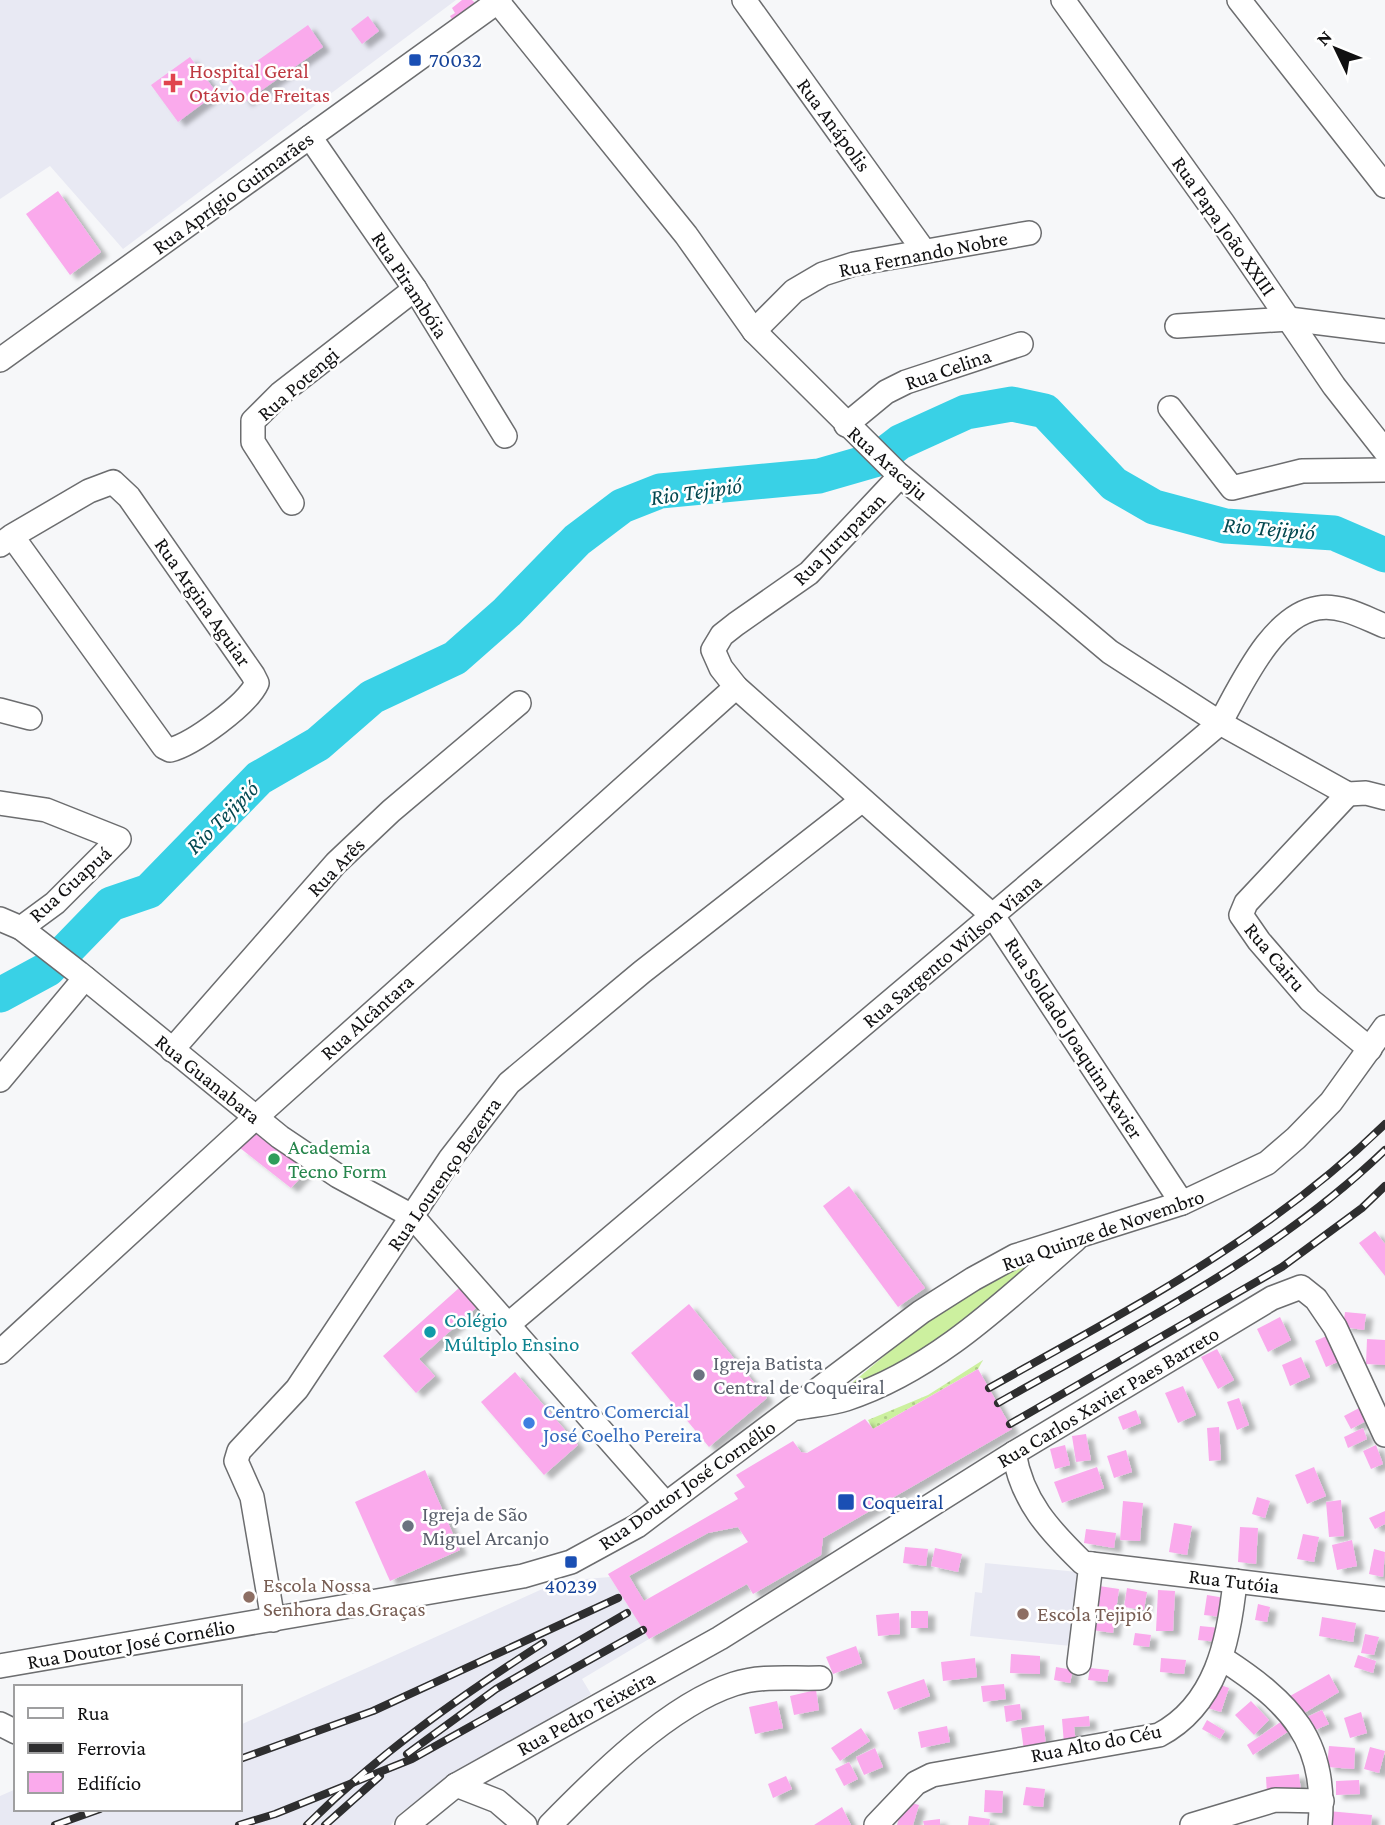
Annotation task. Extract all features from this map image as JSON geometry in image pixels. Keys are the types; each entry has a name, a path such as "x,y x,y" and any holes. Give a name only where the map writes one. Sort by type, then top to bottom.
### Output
{"street":[{"name":"Rua Anápolis","path":"744,0 924,251"},
{"name":"Rua Papa João XXIII","path":"1063,0 1334,386 1385,451"},
{"path":"1239,0 1385,186"},
{"name":"Rua Aprígio Guimarães","path":"0,360 499,1"},
{"name":"Rua Aracaju","path":"499,1 686,235 754,331 898,475 1110,652 1220,723 1348,794 1366,793 1385,798"},
{"name":"Rua Pirambóia","path":"310,137 415,289 505,436"},
{"name":"Rua Fernando Nobre","path":"754,331 794,291 823,274 854,264 1029,233"},
{"name":"Rua Potengi","path":"292,503 253,442 253,421 281,393 415,289"},
{"path":"1177,327 1289,319 1385,331"},
{"name":"Rua Celina","path":"848,427 886,392 905,382 1021,344"},
{"path":"1170,408 1232,488 1302,471 1385,470"},
{"name":"Rua Jurupatan","path":"736,687 715,659 713,650 722,635 809,573 898,475"},
{"name":"Rua Argina Aguiar","path":"113,482 129,497 253,675 257,683 254,689 237,706 182,747 170,750 164,747 6,540 89,491 113,482"},
{"name":"Rua Sargento Wilson Viana","path":"510,1323 1220,723 1270,642 1298,614 1319,607 1342,609 1385,626"},
{"name":"Rua Soldado Joaquim Xavier","path":"736,687 993,916 1182,1203"},
{"name":"Rua Alcântara","path":"0,1352 254,1118 736,687"},
{"name":"Rua Arês","path":"172,1049 336,863 391,811 519,703"},
{"path":"0,710 30,718"},
{"name":"Rua Cairu","path":"1348,794 1246,903 1241,915 1259,941 1310,1000 1370,1049"},
{"name":"Rua Lourenço Bezerra","path":"273,1620 252,1497 236,1461 236,1454 297,1389 477,1121 509,1083 642,972 861,801"},
{"name":"Rua Guapuá","path":"0,803 46,810 119,839 98,863 55,903 17,927"},
{"name":"Rua Guanabara","path":"17,927 82,975 254,1118 338,1176 412,1216 510,1323 665,1503"},
{"path":"0,1080 82,975"},
{"name":"Rua Quinze de Novembro","path":"795,1408 921,1312 1015,1256 1182,1203 1220,1188 1267,1163 1296,1139 1331,1102 1385,1027"},
{"path":"795,1408 844,1400 907,1374 992,1312 1082,1234"},
{"name":"Rua Carlos Xavier Paes Barreto","path":"770,1607 1014,1453 1272,1298 1301,1287 1316,1299 1335,1327 1385,1435"},
{"name":"Rua Doutor José Cornélio","path":"0,1666 523,1576 571,1562 615,1539 795,1408"},
{"path":"1014,1453 1018,1478 1027,1499 1053,1534 1087,1564 1079,1663"},
{"name":"Rua Tutóia","path":"1087,1564 1385,1599"},
{"name":"Rua Alto do Céu","path":"876,1825 916,1783 932,1775 1159,1735 1178,1725 1192,1711 1223,1659 1231,1627 1235,1581"},
{"name":"Rua Pedro Teixeira","path":"407,1825 456,1785 770,1607"},
{"path":"1223,1659 1264,1688 1299,1723 1312,1746 1320,1774 1320,1825"},
{"path":"550,1825 651,1732 732,1684 754,1680 820,1678"},
{"path":"456,1785 498,1801 525,1825"},
{"path":"1192,1825 1275,1800 1322,1801"}],"shaded area":[{"name":"Hospital Geral Otávio de Freitas","path":"0,0 456,0 123,249 50,166 0,199"},
{"name":"Escola Tejipió","path":"985,1563 1078,1572 1071,1646 970,1636 975,1592 982,1593"},
{"path":"610,1577 649,1639 582,1679 591,1694 423,1796 400,1813 391,1825 0,1825 0,1796 14,1790 14,1811 242,1811 242,1724 560,1581"}],"green space":[{"path":"1027,1262 1041,1262 932,1352 840,1393 926,1321 1012,1268"},
{"path":"983,1360 978,1369 873,1429 868,1420 928,1395"}],"building":[{"path":"462,0 472,0 476,4 455,24 450,16 455,13 452,8"},
{"path":"368,16 379,31 362,44 351,29"},
{"path":"308,25 323,47 245,102 230,80"},
{"path":"190,57 217,93 178,122 151,85"},
{"path":"58,191 101,252 70,275 26,214"},
{"name":"Academia Tecno Form","path":"257,1132 309,1169 291,1188 240,1148"},
{"path":"849,1186 925,1288 898,1307 823,1206"},
{"path":"1375,1231 1385,1244 1385,1276 1359,1243"},
{"name":"Colégio Múltiplo Ensino","path":"459,1288 476,1308 419,1359 435,1376 416,1393 383,1356"},
{"name":"Igreja Batista Central de Coqueiral","path":"689,1304 767,1398 709,1447 631,1353"},
{"path":"1345,1312 1366,1314 1364,1330 1343,1327"},
{"path":"1280,1317 1291,1340 1268,1352 1257,1329"},
{"path":"1329,1335 1340,1361 1326,1367 1315,1341"},
{"path":"1367,1339 1385,1340 1385,1365 1366,1364"},
{"path":"1217,1349 1234,1380 1218,1389 1201,1357"},
{"path":"1301,1357 1310,1377 1290,1386 1282,1365"},
{"name":"Coqueiral","path":"978,1369 1012,1429 823,1538 821,1555 753,1594 747,1584 649,1639 608,1574 738,1499 734,1493 745,1487 736,1475 793,1441 801,1452 807,1453 865,1419 873,1429","holes":["738,1527 748,1542 644,1601 629,1576 708,1533"]},
{"name":"Centro Comercial José Coelho Pereira","path":"515,1372 578,1445 544,1475 481,1402"},
{"path":"1183,1386 1196,1415 1178,1423 1165,1393"},
{"path":"1239,1398 1249,1425 1237,1430 1227,1402"},
{"path":"1361,1407 1368,1420 1351,1429 1344,1416"},
{"path":"1136,1410 1141,1423 1123,1430 1118,1417"},
{"path":"1219,1427 1221,1460 1209,1461 1207,1428"},
{"path":"1363,1428 1367,1439 1348,1448 1344,1437"},
{"path":"1086,1434 1091,1460 1076,1462 1072,1436"},
{"path":"1065,1445 1070,1465 1055,1469 1050,1449"},
{"path":"1376,1445 1383,1464 1371,1469 1363,1451"},
{"path":"1126,1450 1132,1472 1114,1478 1107,1456"},
{"path":"1097,1467 1104,1488 1062,1503 1054,1482"},
{"path":"1314,1467 1326,1496 1307,1504 1295,1475"},
{"name":"Igreja de São Miguel Arcanjo","path":"425,1470 460,1550 390,1581 355,1502"},
{"path":"1257,1497 1270,1501 1265,1518 1252,1514"},
{"path":"1341,1500 1344,1536 1329,1537 1326,1502"},
{"path":"1123,1501 1143,1503 1140,1541 1120,1540"},
{"path":"1385,1511 1385,1524 1375,1529 1369,1518"},
{"path":"1174,1523 1192,1526 1187,1555 1169,1552"},
{"path":"1240,1527 1258,1528 1256,1564 1238,1562"},
{"path":"1086,1529 1116,1533 1114,1548 1084,1543"},
{"path":"1303,1534 1319,1537 1314,1562 1297,1559"},
{"path":"1352,1540 1357,1566 1337,1570 1332,1545"},
{"path":"905,1547 928,1549 926,1566 903,1563"},
{"path":"935,1548 962,1554 958,1572 931,1566"},
{"path":"1374,1549 1385,1552 1383,1577 1369,1574"},
{"path":"1099,1586 1119,1589 1113,1633 1092,1630"},
{"path":"1127,1588 1147,1592 1144,1610 1124,1607"},
{"path":"1158,1590 1175,1591 1173,1631 1156,1631"},
{"path":"1207,1595 1225,1598 1222,1617 1204,1615"},
{"path":"1258,1604 1270,1607 1267,1622 1255,1620"},
{"path":"911,1611 928,1611 928,1628 911,1628"},
{"path":"899,1613 900,1634 878,1636 876,1615"},
{"path":"1322,1617 1356,1623 1353,1642 1319,1636"},
{"path":"1200,1626 1220,1628 1218,1642 1198,1640"},
{"path":"1135,1633 1151,1635 1149,1647 1133,1645"},
{"path":"1365,1634 1379,1637 1374,1655 1361,1653"},
{"path":"856,1646 862,1663 833,1674 826,1657"},
{"path":"1011,1654 1040,1656 1040,1674 1010,1673"},
{"path":"1358,1655 1376,1661 1373,1673 1354,1667"},
{"path":"975,1658 977,1677 943,1681 941,1662"},
{"path":"1161,1658 1186,1660 1184,1674 1160,1672"},
{"path":"1056,1667 1073,1670 1070,1683 1054,1680"},
{"path":"1090,1668 1109,1670 1107,1682 1088,1680"},
{"path":"1329,1674 1339,1692 1301,1715 1290,1696"},
{"path":"924,1679 930,1696 894,1710 887,1692"},
{"path":"1212,1682 1229,1688 1221,1712 1204,1707"},
{"path":"1004,1684 1006,1699 983,1702 981,1686"},
{"path":"816,1690 819,1710 794,1715 790,1696"},
{"path":"777,1701 783,1728 755,1734 749,1707"},
{"path":"1251,1701 1269,1720 1254,1735 1235,1715"},
{"path":"1020,1704 1022,1719 1006,1722 1004,1706"},
{"path":"1322,1710 1329,1724 1313,1731 1307,1717"},
{"path":"1361,1712 1367,1733 1350,1738 1344,1718"},
{"path":"1089,1716 1090,1726 1074,1727 1076,1743 1064,1744 1062,1719"},
{"path":"1207,1720 1225,1731 1220,1739 1202,1729"},
{"path":"1282,1721 1289,1731 1253,1755 1247,1745"},
{"path":"1044,1725 1046,1748 1024,1751 1021,1728"},
{"path":"947,1726 950,1742 921,1748 918,1732"},
{"path":"861,1728 870,1741 840,1761 831,1748"},
{"path":"1329,1746 1355,1748 1354,1769 1327,1767"},
{"path":"1370,1747 1385,1751 1379,1773 1364,1769"},
{"path":"875,1748 883,1767 864,1775 856,1757"},
{"path":"849,1762 858,1779 844,1786 835,1769"},
{"path":"1299,1774 1301,1792 1267,1795 1266,1777"},
{"path":"786,1776 792,1789 773,1798 768,1784"},
{"path":"1359,1780 1360,1794 1336,1795 1336,1781"},
{"path":"1026,1787 1045,1789 1043,1807 1023,1805"},
{"path":"985,1790 1003,1791 1002,1813 984,1812"},
{"path":"904,1801 919,1805 913,1825 897,1825"},
{"path":"842,1807 851,1825 814,1825"},
{"path":"1328,1811 1372,1815 1371,1825 1326,1825"},
{"path":"969,1816 990,1819 989,1825 968,1825"},
{"path":"940,1819 940,1825 924,1825 923,1821"}],"waterway":[{"name":"Rio Tejipió","path":"0,995 48,969 111,904 149,891 259,778 318,744 372,697 455,658 507,612 577,540 622,506 660,491 819,476 878,459 900,442 966,412 1012,404 1045,411 1114,484 1154,507 1225,526 1334,533 1385,555"}],"railway":[{"path":"989,1388 1145,1300 1245,1237 1340,1165 1385,1124"},
{"path":"998,1403 1149,1318 1249,1257 1342,1189 1385,1150"},
{"path":"1010,1424 1282,1267 1362,1208 1385,1186"},
{"path":"242,1758 373,1711 618,1598"},
{"path":"407,1754 496,1689 627,1613"},
{"path":"239,1825 275,1814 412,1759 643,1630"},
{"path":"307,1825 391,1750 543,1643"},
{"path":"325,1825 380,1776"},
{"path":"55,1825 94,1811"}],"place":[{"name":"70032","path":"415,60"},
{"name":"Hospital Geral Otávio de Freitas","path":"173,83"},
{"name":"Academia Tecno Form","path":"274,1159"},
{"name":"Colégio Múltiplo Ensino","path":"430,1332"},
{"name":"Igreja Batista Central de Coqueiral","path":"699,1375"},
{"name":"Centro Comercial José Coelho Pereira","path":"529,1423"},
{"name":"Coqueiral","path":"846,1502"},
{"name":"Igreja de São Miguel Arcanjo","path":"408,1526"},
{"name":"40239","path":"571,1562"},
{"name":"Escola Nossa Senhora das Graças","path":"249,1597"},
{"name":"Escola Tejipió","path":"1023,1614"}]}
